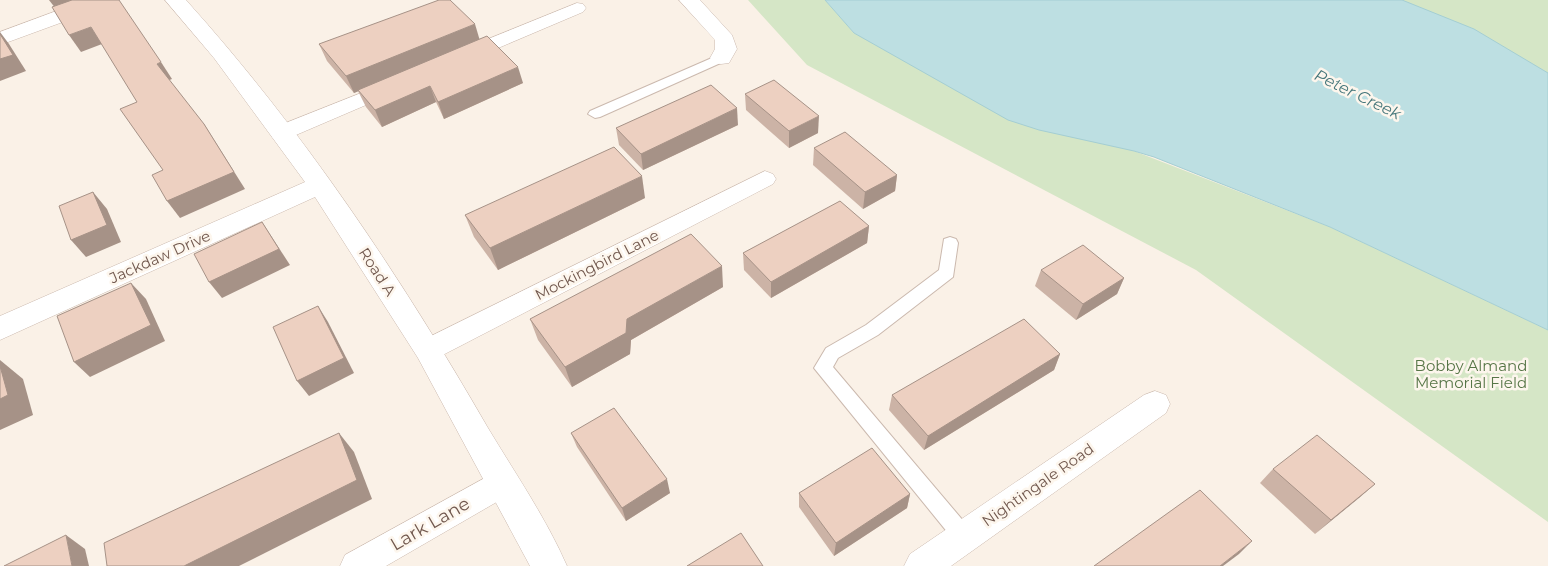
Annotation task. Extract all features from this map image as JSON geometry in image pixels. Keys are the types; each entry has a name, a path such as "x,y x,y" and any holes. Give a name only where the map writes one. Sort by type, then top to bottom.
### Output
{"street":[{"path":"0,39 105,0"},
{"name":"Road A","path":"175,0 222,53 320,186 428,350 549,566"},
{"path":"689,0 726,38 726,49 721,58"},
{"path":"442,65 577,8"},
{"path":"281,133 416,76"},
{"name":"Mockingbird Lane","path":"428,350 766,179"},
{"name":"Jackdaw Drive","path":"0,329 320,186"},
{"name":"Nightingale Road","path":"922,566 1155,404"},
{"name":"Lark Lane","path":"356,566 503,482"}],"lane":[{"path":"595,114 721,58"},
{"path":"950,243 946,273 872,330 832,353 823,368 964,537"}],"green space":[{"name":"Bobby Almand Memorial Field","path":"748,0 825,0 854,33 1134,151 1330,227 1548,330 1548,522 1196,270 807,65"},
{"path":"1380,0 1548,0 1548,81"}],"water":[{"name":"Peter Creek","path":"825,0 1402,0 1474,29 1548,73 1548,330 1330,227 1154,157 1039,130 1008,120 854,33"}],"building":[{"path":"72,0 119,0 161,62 157,64 204,124 234,172 167,201 152,175 163,170 120,109 137,102 91,27 69,35 52,7"},
{"path":"439,0 450,0 475,24 346,76 319,44"},
{"path":"0,34 13,55 0,59"},
{"path":"487,36 518,67 438,102 430,86 375,110 358,90"},
{"path":"774,80 819,116 789,131 745,94"},
{"path":"711,85 737,108 641,154 616,128"},
{"path":"845,132 897,175 865,192 814,148"},
{"path":"614,147 642,176 490,248 465,215"},
{"path":"93,192 107,225 71,240 59,206"},
{"path":"840,201 869,226 771,282 743,253"},
{"path":"262,222 279,249 209,282 194,254"},
{"path":"691,234 722,266 627,319 626,333 565,367 530,319"},
{"path":"1083,245 1124,278 1083,304 1041,270"},
{"path":"131,283 151,325 74,362 57,316"},
{"path":"318,306 344,358 297,381 273,327"},
{"path":"1024,319 1060,354 928,436 892,395"},
{"path":"0,366 8,395 0,399"},
{"path":"614,408 667,479 622,508 571,433"},
{"path":"339,433 357,480 184,566 107,566 104,543"},
{"path":"1317,435 1375,484 1331,520 1273,469"},
{"path":"872,448 910,494 836,543 799,493"},
{"path":"1200,490 1252,541 1220,566 1094,566"},
{"path":"741,533 763,566 687,566"},
{"path":"66,535 72,566 4,566"}]}
